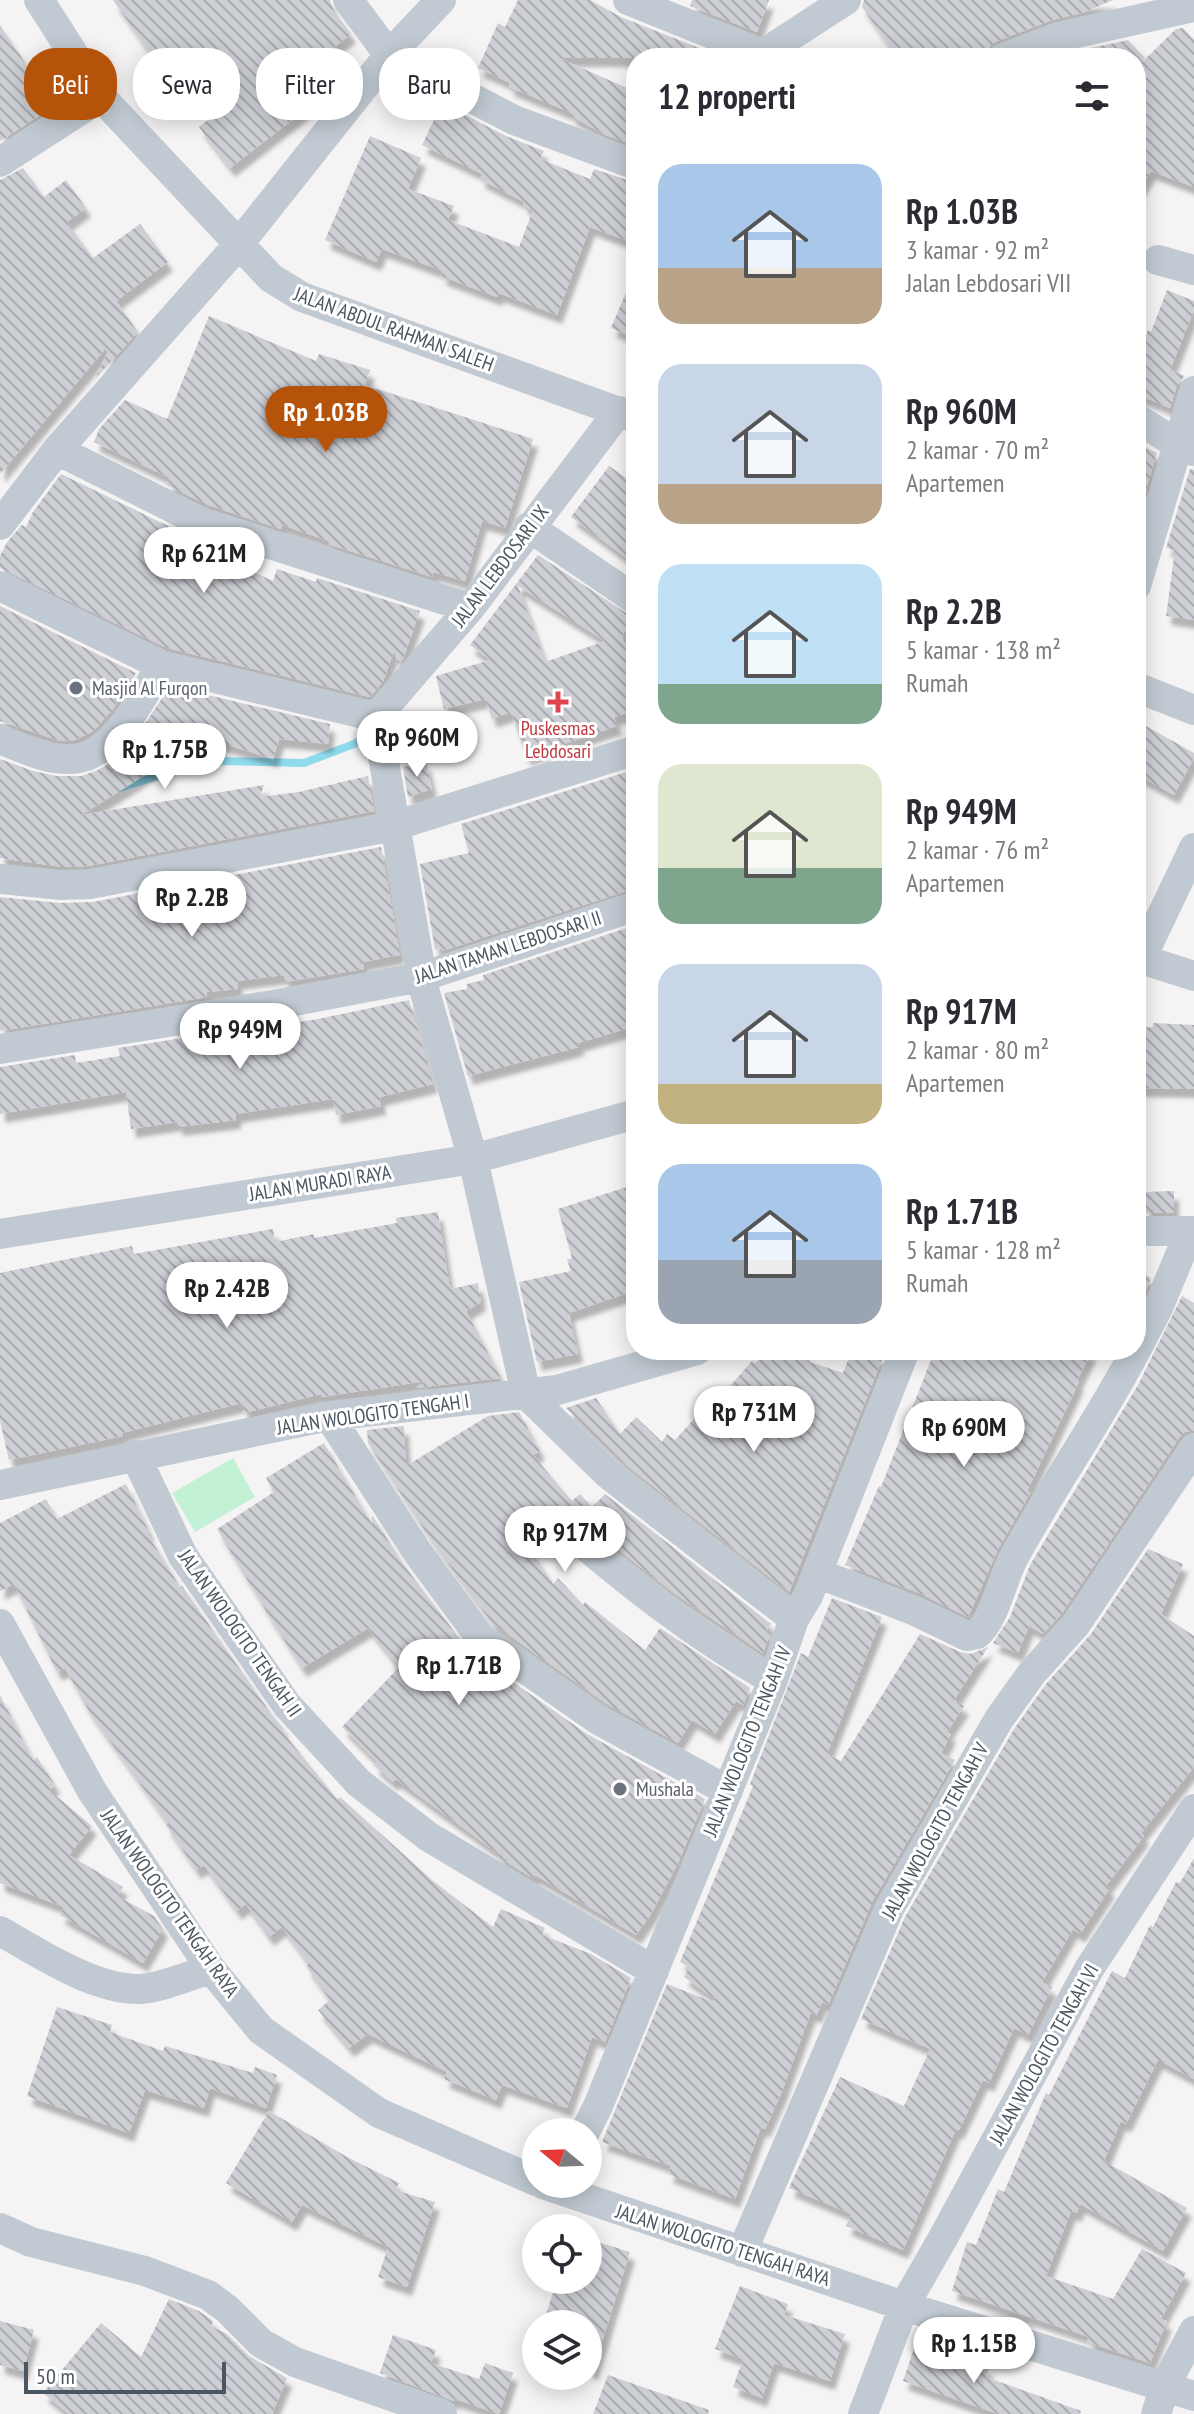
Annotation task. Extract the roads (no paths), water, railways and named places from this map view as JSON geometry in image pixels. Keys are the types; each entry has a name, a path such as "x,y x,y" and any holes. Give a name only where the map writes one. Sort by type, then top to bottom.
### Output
{"street":[{"name":"JALAN ABDUL RAHMAN SALEH","path":"39,0 70,48"},
{"path":"348,0 384,48"},
{"path":"396,48 441,0"},
{"path":"628,0 747,48"},
{"path":"778,48 846,0"},
{"path":"1029,48 1058,37 1194,7"},
{"path":"0,525 57,450 238,245 379,68"},
{"path":"480,102 514,120 626,161"},
{"name":"JALAN ABDUL RAHMAN SALEH","path":"117,114 271,278 302,297 626,413"},
{"path":"0,162 65,120"},
{"path":"1158,260 1194,270"},
{"path":"1146,559 1187,448 1194,391"},
{"name":"JALAN LEBDOSARI IX","path":"377,720 470,608 529,527 626,416"},
{"path":"1146,424 1187,448"},
{"path":"57,450 201,522 470,608"},
{"path":"529,527 626,593"},
{"path":"0,586 161,665 377,720 421,977 473,1159 526,1394 608,1474 794,1619"},
{"path":"0,739 59,758 82,758 114,735 134,712 161,665"},
{"path":"1146,691 1194,710"},
{"path":"0,879 61,885 90,884 394,826 626,753"},
{"path":"1146,946 1194,848"},
{"name":"JALAN TAMAN LEBDOSARI II","path":"0,1049 421,977 626,909"},
{"path":"1146,962 1194,976"},
{"name":"JALAN MURADI RAYA","path":"0,1234 473,1159 626,1117"},
{"path":"1146,1231 1192,1231 1146,1331"},
{"name":"JALAN WOLOGITO TENGAH I","path":"0,1485 329,1416 557,1390 662,1360"},
{"name":"JALAN WOLOGITO TENGAH IV","path":"592,2118 773,1680 794,1619 808,1596 901,1360"},
{"path":"817,1573 913,1610 967,1636 977,1634 987,1621 1013,1559 1131,1360"},
{"path":"329,1416 418,1553 480,1637 597,1719 728,1791"},
{"name":"JALAN WOLOGITO TENGAH V","path":"742,2252 889,1909 999,1719 1032,1673 1076,1624 1194,1448"},
{"name":"JALAN WOLOGITO TENGAH II","path":"135,1455 183,1556 287,1705 359,1783 429,1837 654,1971"},
{"path":"561,1525 630,1584 697,1633 773,1680"},
{"name":"JALAN WOLOGITO TENGAH RAYA","path":"0,1624 92,1791 211,1969 261,2030 379,2113 522,2174"},
{"name":"JALAN WOLOGITO TENGAH VI","path":"863,2414 904,2306 1089,1969 1194,1809"},
{"path":"0,1931 46,1957 109,1985 141,1989 211,1969"},
{"name":"JALAN WOLOGITO TENGAH RAYA","path":"586,2198 904,2306 1160,2400 1194,2396"},
{"path":"0,2228 31,2242 145,2271 208,2295 261,2343 295,2362 442,2414"},
{"path":"1160,2400 1194,2331"}],"waterway":[{"path":"119,788 193,765 222,761 304,763 354,744 371,733"}],"place":[{"name":"Masjid Al Furqon","path":"76,688"},
{"name":"Puskesmas Lebdosari","path":"558,702"},
{"name":"Mushala","path":"620,1789"}]}
